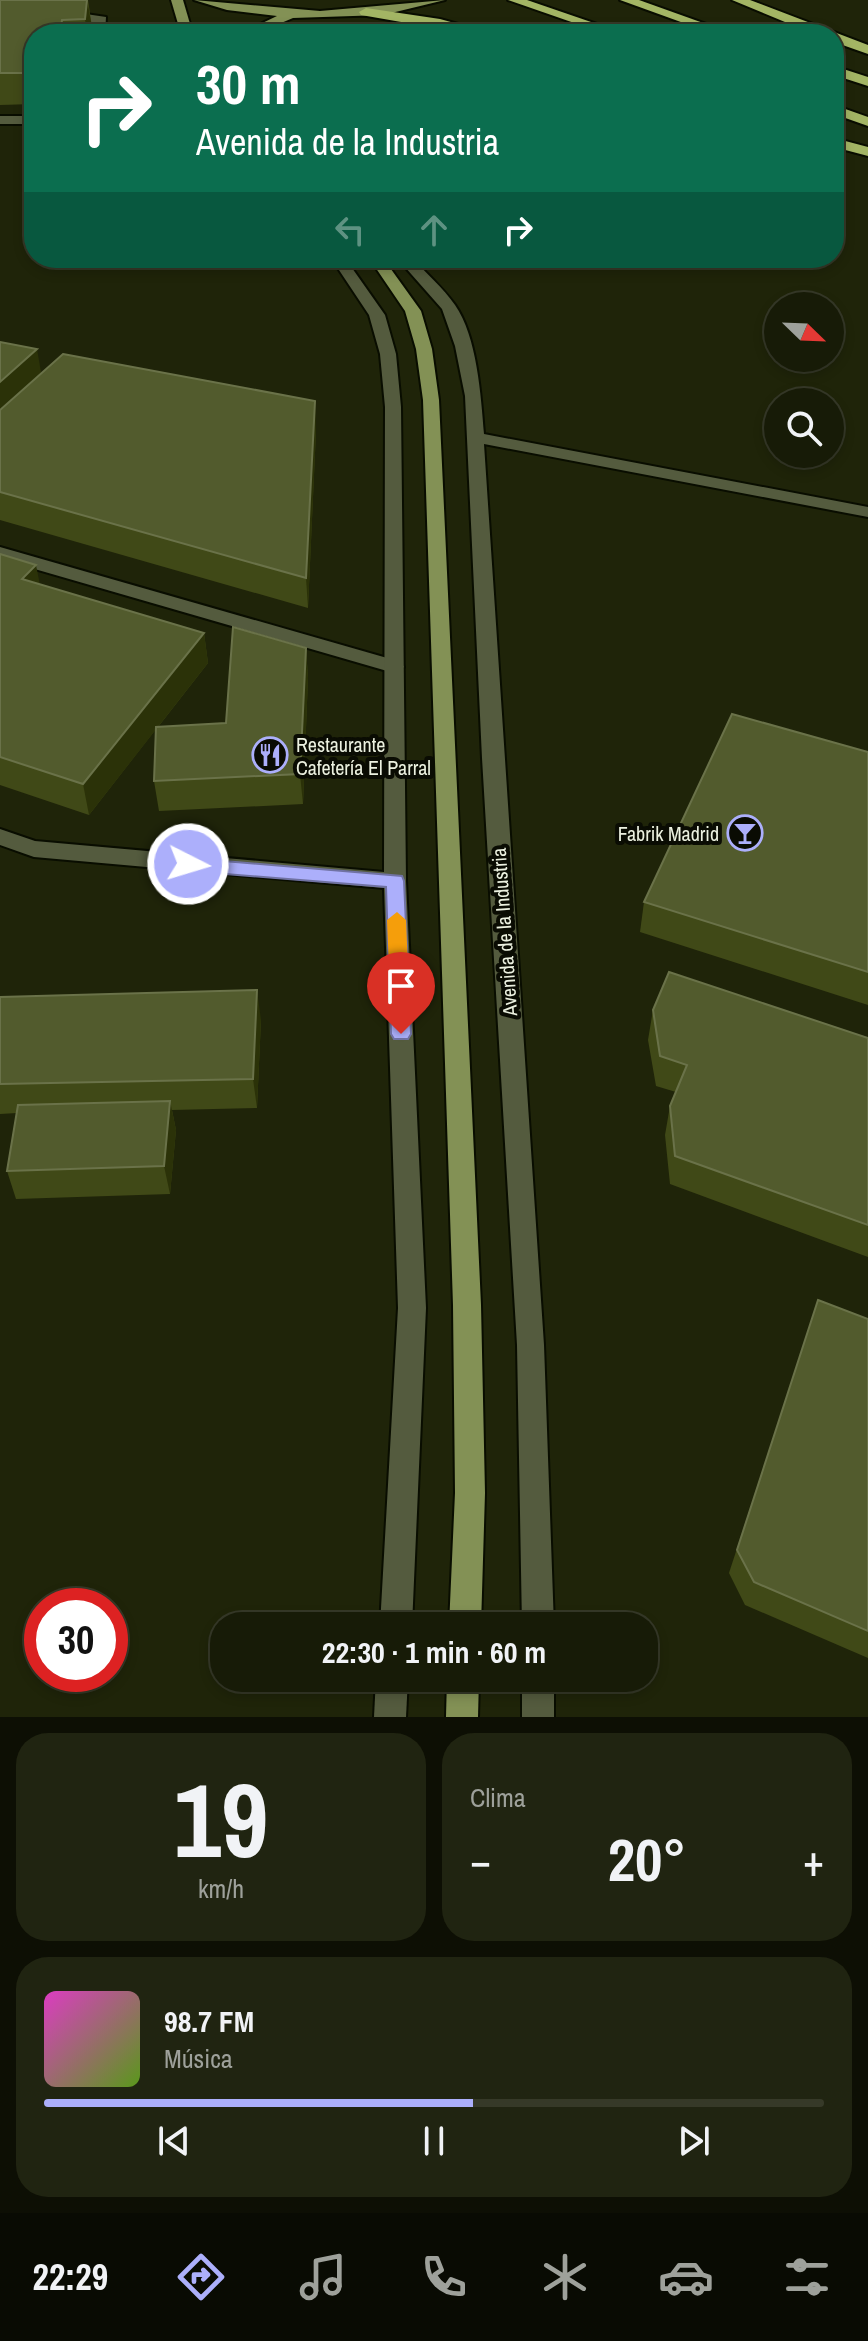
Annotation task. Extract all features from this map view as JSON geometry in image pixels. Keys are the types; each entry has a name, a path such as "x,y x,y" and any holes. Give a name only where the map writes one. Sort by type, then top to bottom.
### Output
{"highway":[{"path":"514,0 588,24"},
{"path":"626,0 697,24"},
{"path":"738,0 800,24"},
{"path":"366,12 442,24"},
{"path":"844,41 868,50"},
{"path":"844,74 868,82"},
{"path":"844,113 868,122"},
{"path":"844,145 868,152"}],"main road":[{"path":"177,0 184,24"},
{"path":"200,0 250,10 296,14 366,12 439,0"},
{"path":"270,24 296,14"},
{"path":"370,268 413,311"},
{"path":"383,268 413,311 424,349 431,400 467,1305 470,1493 466,1612"},
{"path":"462,1717 463,1692"}],"street":[{"path":"21,0 18,7 102,20 101,24"},
{"path":"0,120 24,120"},
{"path":"345,268 377,315 388,354 393,407 395,881 412,1308 397,1612"},
{"name":"Avenida de la Industria","path":"413,268 449,308 463,346 473,396 500,877 529,1285 538,1476 538,1612"},
{"path":"475,437 868,512"},
{"path":"0,553 394,667"},
{"path":"0,837 50,851 395,881"},
{"path":"390,1717 391,1692"},
{"path":"538,1692 538,1717"}],"building":[{"path":"0,0 87,0 85,19 62,20 61,24 24,24 24,73 0,73"},
{"path":"0,342 37,349 0,382"},
{"path":"63,354 315,401 306,578 0,492 0,410"},
{"path":"0,554 36,565 22,579 204,633 83,784 0,757"},
{"path":"233,627 306,648 300,774 154,781 156,727 226,723"},
{"path":"732,714 868,752 868,972 644,902"},
{"path":"669,972 868,1038 868,1225 675,1156 670,1106 687,1065 660,1056 653,1010"},
{"path":"257,990 253,1079 0,1084 0,997"},
{"path":"170,1101 164,1166 7,1171 18,1105"},
{"path":"818,1300 868,1319 868,1631 754,1582 737,1550"}],"slow traffic":[{"path":"397,920 399,992"}],"place":[{"name":"Restaurante Cafetería El Parral","path":"270,755"},
{"name":"Fabrik Madrid","path":"745,833"}],"route":[{"path":"188,864 395,881 401,1034"}]}
